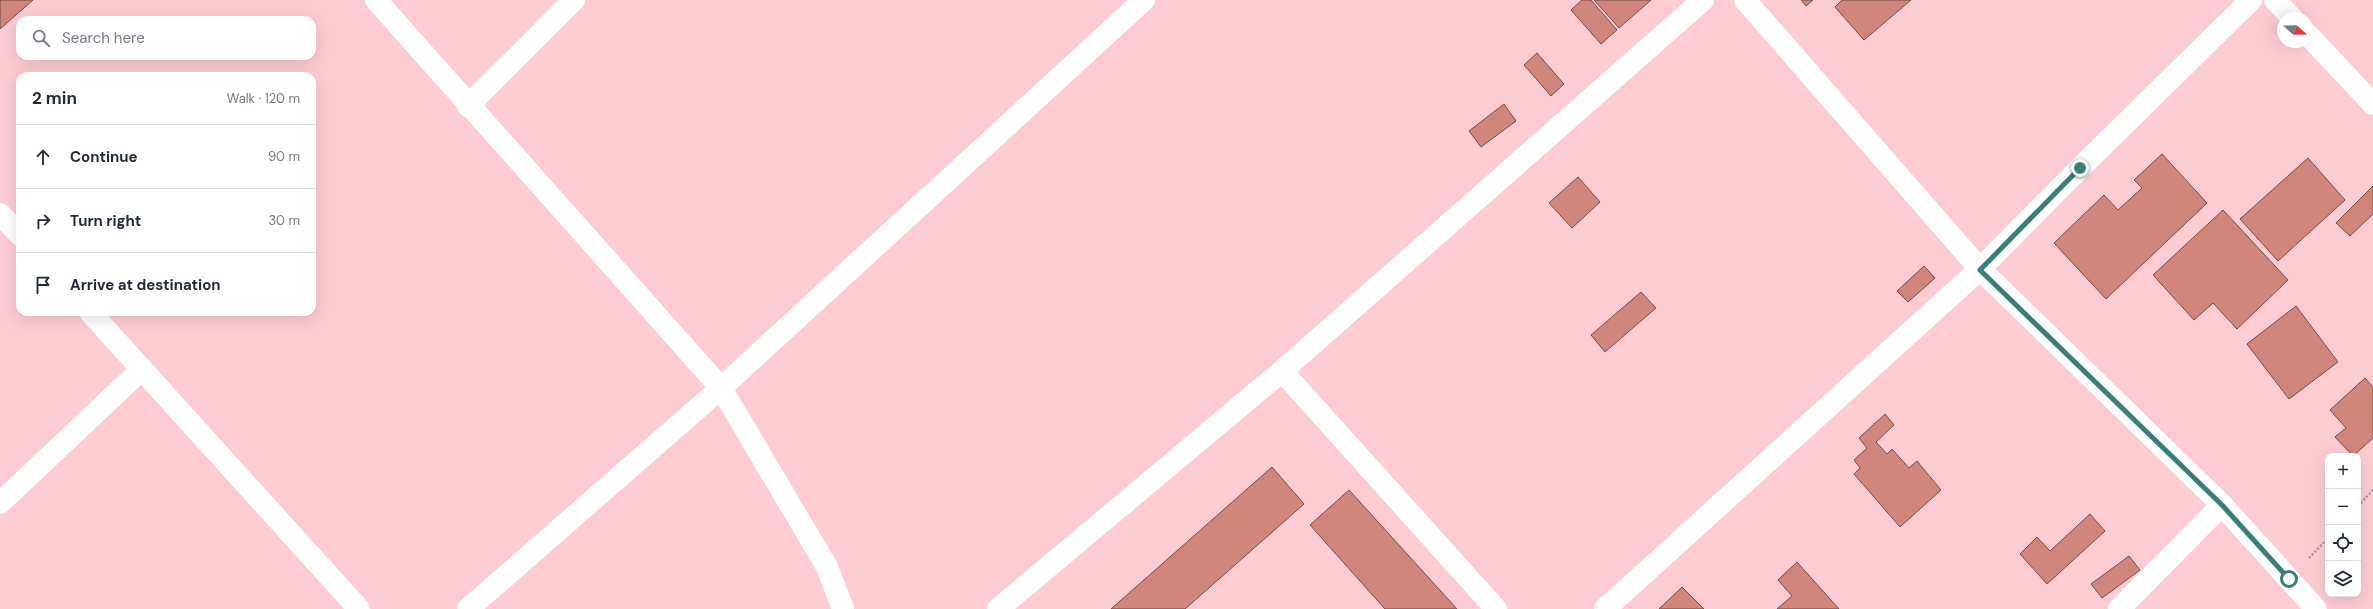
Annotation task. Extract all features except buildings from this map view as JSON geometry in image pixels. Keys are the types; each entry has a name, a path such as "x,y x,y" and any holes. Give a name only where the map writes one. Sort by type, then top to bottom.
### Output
{"street":[{"path":"376,0 468,106 721,388 827,567 843,609"},
{"path":"468,106 574,0"},
{"path":"468,609 721,388 1144,0"},
{"path":"998,609 1282,371 1703,0"},
{"path":"1745,0 1980,270 2222,505 2316,609"},
{"path":"1605,609 1980,270 2080,168 2251,0"},
{"path":"2275,0 2286,12"},
{"path":"2313,40 2373,104"},
{"path":"0,214 16,231"},
{"path":"94,316 359,609"},
{"path":"0,503 142,369"},
{"path":"1282,371 1496,609"},
{"path":"2119,609 2222,505"}],"path":[{"path":"2361,503 2373,490"}],"route":[{"path":"2080,168 1980,270 2222,505 2289,579"}]}
